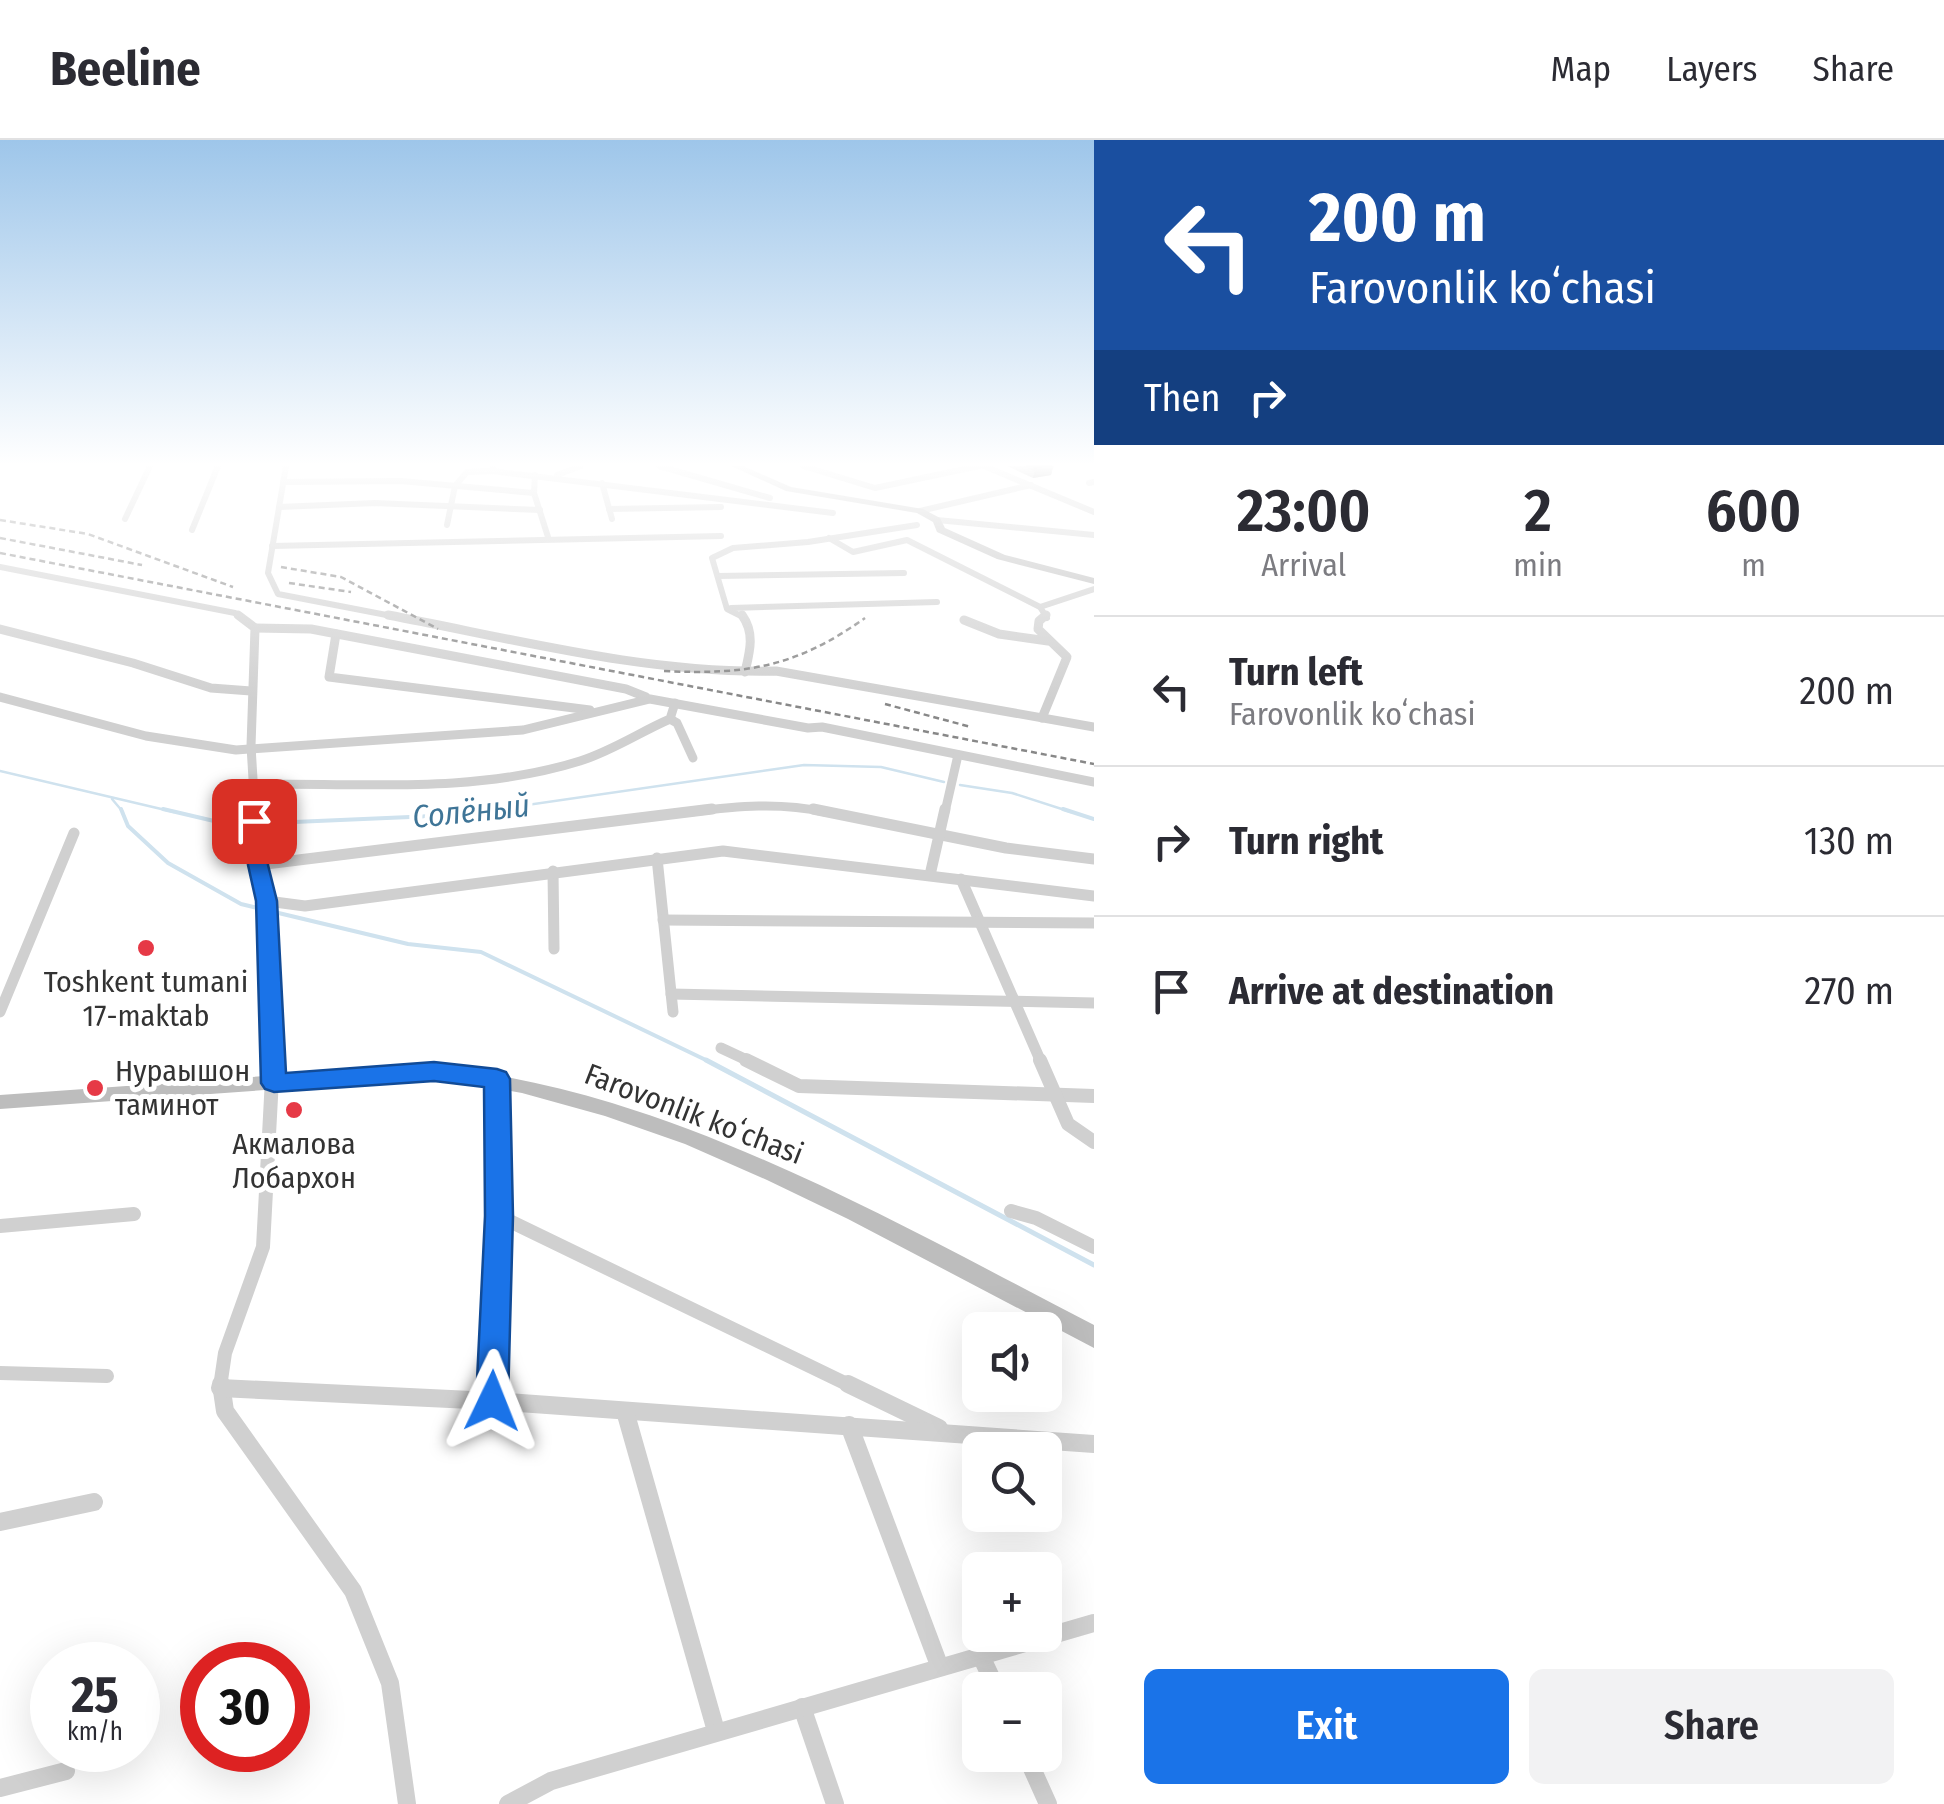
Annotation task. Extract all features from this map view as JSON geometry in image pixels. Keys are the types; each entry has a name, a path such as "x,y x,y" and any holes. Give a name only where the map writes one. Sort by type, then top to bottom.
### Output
{"street":[{"path":"353,544 272,546 268,572 278,594 592,654 745,672 776,671 1094,727"},
{"path":"727,609 712,558 733,548 775,544"},
{"path":"839,544 853,552 890,544"},
{"path":"913,544 1040,607 1048,617 1038,629 1067,657 1042,718"},
{"path":"966,544 1094,585"},
{"path":"0,567 235,613 255,628 336,634 1094,782"},
{"path":"718,576 904,573"},
{"path":"1040,607 1094,585"},
{"path":"727,609 937,602"},
{"path":"727,609 744,616 750,628 745,672"},
{"path":"964,620 1000,634 1048,641"},
{"path":"255,628 251,746 258,865 267,908 274,1083 263,1247 226,1353 220,1388 225,1411 353,1591 390,1683 408,1804"},
{"path":"0,629 157,670 185,683 225,692 250,691"},
{"path":"336,634 329,677 594,711"},
{"path":"0,697 208,748 523,730 650,698"},
{"path":"235,791 253,784 432,782 577,762 670,719 675,702"},
{"path":"564,708 567,720"},
{"path":"670,719 677,723 693,758"},
{"path":"930,875 958,755"},
{"path":"258,865 754,804 792,806 1094,859"},
{"path":"0,1012 74,833"},
{"path":"267,908 657,858 733,852 1094,896"},
{"path":"657,858 673,1012"},
{"path":"553,871 554,949"},
{"path":"961,879 1068,1124 1094,1142"},
{"path":"663,920 1094,924"},
{"path":"671,994 1094,1003"},
{"path":"721,1048 799,1086 1094,1096"},
{"name":"Farovonlik koʻchasi","path":"0,1102 434,1072 497,1079 605,1107 750,1162 1094,1337"},
{"path":"492,1401 499,1216 497,1079"},
{"path":"1011,1211 1036,1218 1094,1248"},
{"path":"0,1226 134,1214"},
{"path":"499,1216 948,1432"},
{"path":"0,1372 107,1376"},
{"path":"220,1388 492,1401 1094,1444"},
{"path":"625,1411 716,1731"},
{"path":"849,1425 939,1665"},
{"path":"0,1522 94,1502"},
{"path":"508,1804 551,1781 1094,1622"},
{"path":"980,1654 988,1672"},
{"path":"802,1707 835,1804"},
{"path":"0,1788 62,1772"},
{"path":"1034,1772 1048,1804"}],"waterway":[{"name":"Солёный","path":"479,812 804,765 881,767 944,782"},
{"name":"Солёный","path":"0,771 174,812"},
{"name":"Солёный","path":"960,785 1012,793 1071,812"},
{"path":"112,799 122,810"},
{"name":"Солёный","path":"163,809 248,829 271,823 456,815 496,809"},
{"name":"Солёный","path":"1063,809 1094,819"},
{"path":"122,810 128,826 168,863 241,904 408,944 481,952 708,1061"},
{"path":"708,1061 1094,1265"}],"railway":[{"path":"30,544 142,565"},
{"path":"114,544 233,587"},
{"path":"0,553 1094,764"},
{"path":"281,567 341,577 438,629"},
{"path":"289,583 351,592"},
{"path":"664,671 721,671 770,664 816,648 865,618"},
{"path":"885,704 971,727"}],"place":[{"name":"Toshkent tumani 17-maktab","path":"146,948"},
{"name":"Нураышон таминот","path":"95,1088"},
{"name":"Акмалова Лобархон","path":"294,1110"}],"route":[{"path":"254,821 266,901 274,1083 434,1072 497,1079 499,1216 492,1401"}]}
